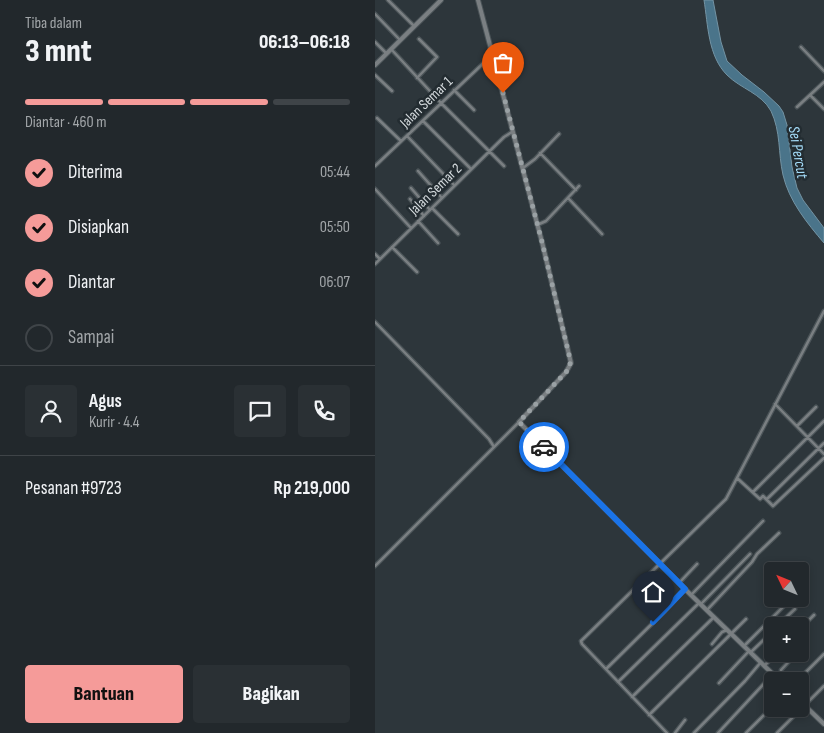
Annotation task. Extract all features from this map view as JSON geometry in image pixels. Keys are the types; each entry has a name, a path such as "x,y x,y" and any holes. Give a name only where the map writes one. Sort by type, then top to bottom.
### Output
{"street":[{"path":"388,0 414,26"},
{"path":"375,65 441,0"},
{"path":"375,566 519,422 566,372 571,363 523,168 491,55 479,0"},
{"path":"375,14 400,40"},
{"path":"417,78 437,57 419,39"},
{"path":"375,42 387,54"},
{"path":"801,47 824,71"},
{"path":"391,49 441,103 504,166"},
{"name":"Jalan Semar 1","path":"375,166 491,55"},
{"path":"375,75 392,91"},
{"path":"797,107 824,82"},
{"path":"455,90 474,110"},
{"path":"810,95 824,109"},
{"path":"377,118 401,141"},
{"path":"423,121 471,169"},
{"name":"Jalan Semar 2","path":"375,264 489,151 507,134 512,132"},
{"path":"523,168 559,134"},
{"path":"407,136 455,185"},
{"path":"540,153 575,190"},
{"path":"418,171 442,198"},
{"path":"537,225 544,223 579,186"},
{"path":"411,188 458,234"},
{"path":"375,189 411,228"},
{"path":"568,198 602,234"},
{"path":"409,199 424,216"},
{"path":"418,221 438,243"},
{"path":"392,247 417,272"},
{"path":"375,254 380,259"},
{"path":"667,733 605,669 581,641 724,501 824,311"},
{"path":"375,322 489,439 493,447"},
{"path":"737,478 760,499 763,496 773,506 824,456 819,448 775,404"},
{"path":"797,426 816,407"},
{"path":"753,492 824,421"},
{"path":"519,422 691,595 771,672"},
{"path":"767,499 824,443"},
{"path":"691,595 763,521"},
{"path":"707,610 748,567 757,554 779,533"},
{"path":"618,682 750,554"},
{"path":"679,583 697,564"},
{"path":"605,669 685,589"},
{"path":"744,646 782,608"},
{"path":"787,617 795,609"},
{"path":"809,620 814,615"},
{"path":"632,697 714,617"},
{"path":"649,716 746,619"},
{"path":"712,644 721,633 727,630"},
{"path":"719,683 764,639"},
{"path":"806,672 824,654"},
{"path":"694,733 765,662"},
{"path":"782,672 781,670 788,662"},
{"path":"718,733 764,684"},
{"path":"809,702 824,686"},
{"path":"809,710 823,722"},
{"path":"745,733 764,715"},
{"path":"777,733 794,717"},
{"path":"675,733 685,720"}],"water":[{"name":"Sei Percut","path":"704,0 713,0 721,42 727,61 764,92 783,112 787,125 792,167 797,188 803,200 824,228 824,243 799,211 786,185 781,167 778,135 771,111 756,95 727,75 716,59 712,50"}],"way so far":[{"path":"503,93 571,363 566,372 519,422 544,447"}],"route":[{"path":"544,447 685,589 653,622"}]}
